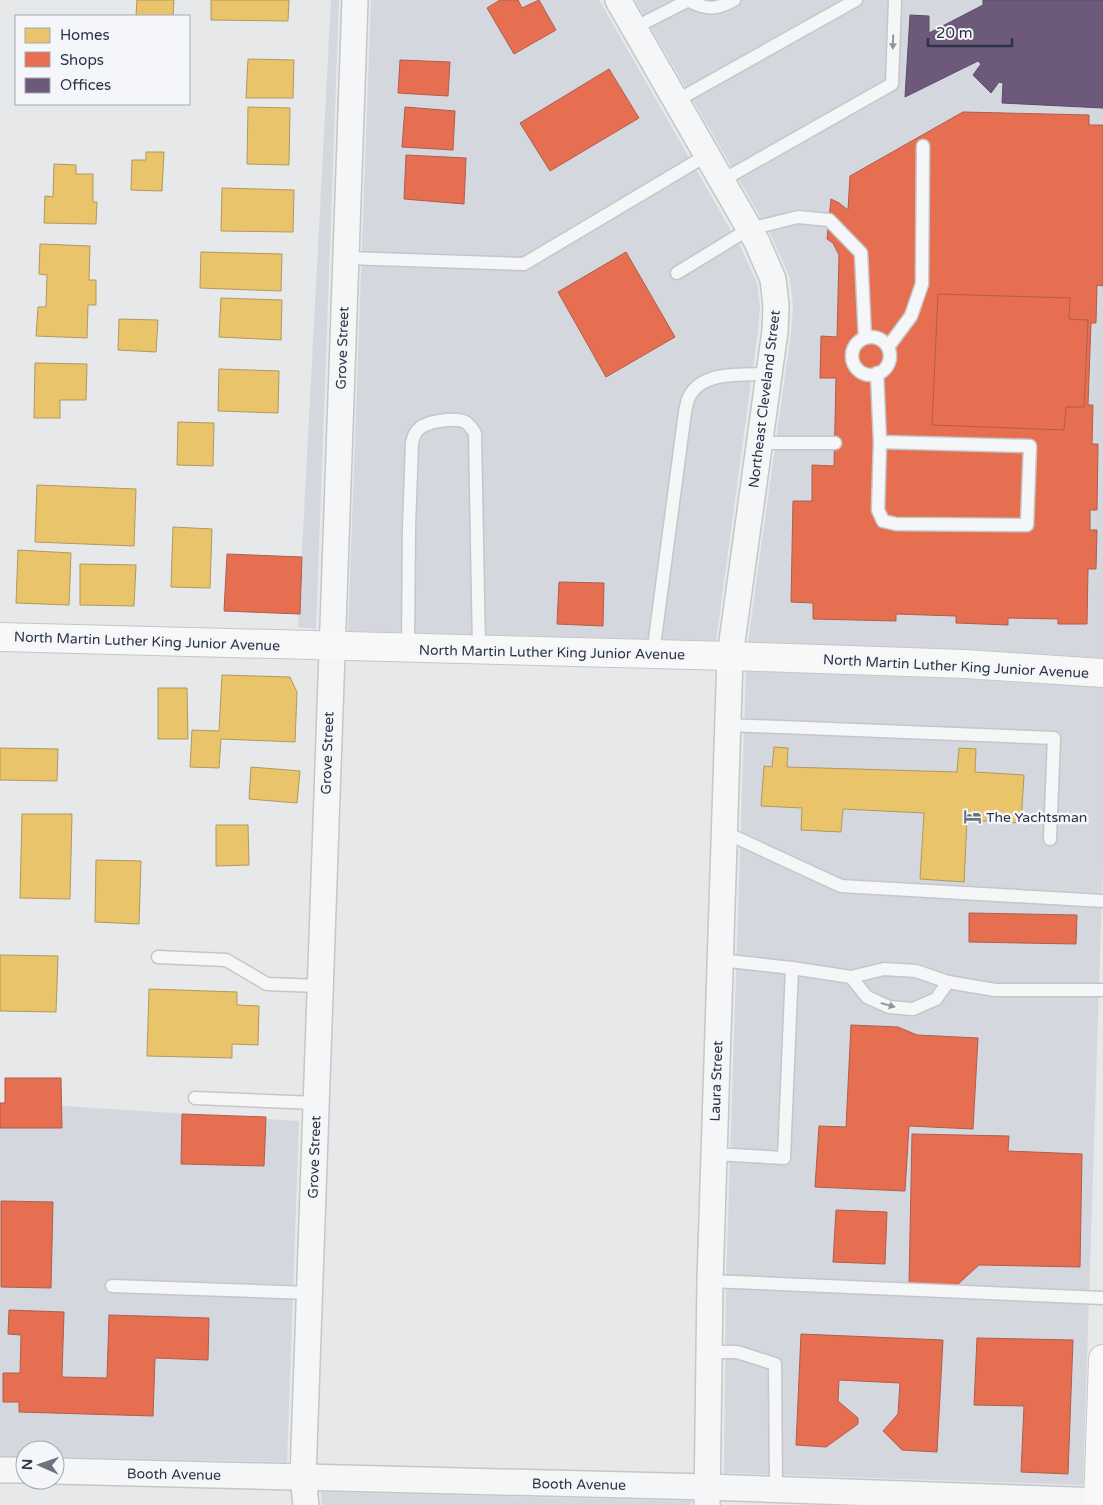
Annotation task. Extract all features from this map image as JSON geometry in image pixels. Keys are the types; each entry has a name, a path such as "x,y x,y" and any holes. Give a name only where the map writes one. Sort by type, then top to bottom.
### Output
{"street":[{"name":"Grove Street","path":"306,1505 302,1477 355,0"},
{"name":"Northeast Cleveland Street","path":"618,0 749,229 773,279 776,305 775,331 730,656"},
{"name":"North Martin Luther King Junior Avenue","path":"0,637 730,656 966,664 1103,673"},
{"name":"Laura Street","path":"708,1496 710,1281 730,656"},
{"path":"1100,1502 1103,1359"},
{"path":"0,1470 15,1470"},
{"name":"Booth Avenue","path":"65,1471 302,1477 708,1496 776,1490 807,1498 1100,1502"}],"lane":[{"path":"634,28 689,0 702,7 714,8 734,0"},
{"path":"676,100 856,0"},
{"path":"721,181 892,84 895,0"},
{"path":"888,348 911,316 922,284 923,146"},
{"path":"346,258 524,264 707,155"},
{"path":"677,273 749,229 798,217 829,220 861,253 865,338"},
{"path":"865,338 880,339 888,348 889,360 883,370 877,373 866,374 860,371 853,362 852,356 856,345 865,338"},
{"path":"877,373 880,442 878,510 884,521 896,524 1027,525 1030,446 880,442"},
{"path":"653,654 685,412 689,397 705,381 719,377 768,374"},
{"path":"408,648 412,443 419,429 445,420 463,421 475,433 479,650"},
{"path":"759,443 835,443"},
{"path":"728,725 1054,738 1050,839"},
{"path":"724,832 841,886 1103,901"},
{"path":"158,957 226,960 267,984 319,986"},
{"path":"720,960 851,977 884,969 916,971 948,982 995,990 1103,990"},
{"path":"714,1154 784,1158 792,968"},
{"path":"851,977 867,996 889,1007 897,1008 913,1008 936,999 948,982"},
{"path":"195,1098 316,1103"},
{"path":"710,1281 1103,1298"},
{"path":"112,1286 309,1293"},
{"path":"710,1352 737,1352 775,1364 776,1490"}],"shaded area":[{"path":"331,0 339,0 316,629 298,627"},
{"path":"371,0 599,0 741,248 757,283 760,306 716,641 348,631"},
{"path":"635,0 1103,0 1103,658 966,650 748,642 791,333 793,306 790,278 771,235"},
{"path":"746,671 965,679 1103,687 1103,862 1083,1485 724,1473 726,1281"},
{"path":"0,1102 299,1121 287,1462 65,1457 65,1440 15,1440 15,1456 0,1456"},
{"path":"321,1492 691,1501 691,1505 322,1505"}],"building: Homes":[{"path":"137,0 174,0 173,15 136,15"},
{"path":"211,0 289,0 288,21 211,20"},
{"path":"248,59 294,60 293,98 246,98"},
{"path":"248,107 290,108 289,165 247,164"},
{"path":"146,152 164,152 162,191 131,190 132,160 146,160"},
{"path":"54,164 76,165 76,174 93,174 93,202 97,202 96,224 44,223 45,196 53,197"},
{"path":"222,188 294,190 293,232 221,231"},
{"path":"40,244 90,246 89,280 96,280 96,305 88,305 87,338 36,336 38,307 46,307 47,275 39,274"},
{"path":"201,252 282,254 281,291 200,288"},
{"path":"221,298 282,300 281,340 219,337"},
{"path":"119,319 158,320 156,352 118,350"},
{"path":"35,363 87,364 86,400 60,400 60,418 34,418"},
{"path":"219,369 279,371 278,413 218,411"},
{"path":"178,422 214,423 213,466 177,465"},
{"path":"37,485 136,489 134,546 35,542"},
{"path":"173,527 212,529 210,588 171,587"},
{"path":"18,550 71,553 69,605 16,603"},
{"path":"80,564 136,565 134,606 80,605"},
{"path":"222,675 290,677 297,692 295,742 221,739 219,768 190,767 192,730 219,731"},
{"path":"158,688 187,688 188,739 158,739"},
{"name":"The Yachtsman","path":"774,747 788,748 787,767 957,772 959,748 976,749 975,772 1024,775 1021,823 967,820 964,882 920,879 924,813 843,809 841,832 801,830 802,808 761,806 764,766 772,767"},
{"path":"0,748 58,749 57,781 0,780"},
{"path":"251,767 300,771 297,803 249,799"},
{"path":"22,814 72,814 70,899 20,898"},
{"path":"216,825 248,825 249,865 216,866"},
{"path":"96,860 141,861 139,924 95,922"},
{"path":"0,955 58,956 56,1012 0,1011"},
{"path":"149,989 237,992 237,1005 259,1006 258,1045 232,1044 232,1058 147,1056"}],"building: Shops":[{"path":"500,0 518,0 522,8 539,0 556,30 514,54 487,8"},
{"path":"400,60 450,62 448,96 398,93"},
{"path":"609,69 639,118 550,171 520,123"},
{"path":"405,107 455,111 453,150 402,147"},
{"path":"963,112 1089,115 1089,125 1103,125 1103,286 1097,285 1096,323 1091,323 1088,405 1093,405 1092,444 1098,444 1097,510 1090,510 1090,530 1097,530 1096,569 1088,569 1087,624 1058,624 1058,619 1008,618 1008,625 956,623 956,616 896,614 896,621 813,619 813,603 791,602 793,501 812,501 812,465 834,466 836,378 820,378 821,336 837,337 839,255 833,243 827,239 831,199 848,210 850,176"},
{"path":"406,155 466,158 464,204 404,199"},
{"path":"626,252 675,337 606,377 558,292"},
{"path":"938,294 1070,298 1069,319 1088,320 1084,407 1066,407 1064,430 932,425"},
{"path":"227,554 302,557 300,614 224,611"},
{"path":"559,582 604,583 603,626 557,624"},
{"path":"969,913 1077,915 1076,944 969,942"},
{"path":"851,1025 898,1027 917,1035 978,1038 973,1129 909,1126 905,1191 815,1187 819,1126 846,1127"},
{"path":"5,1078 61,1078 62,1128 0,1128 0,1103 5,1103"},
{"path":"182,1114 266,1117 264,1166 181,1164"},
{"path":"912,1134 1009,1136 1008,1151 1082,1154 1080,1267 979,1265 956,1286 909,1285"},
{"path":"1,1201 53,1202 51,1288 1,1287"},
{"path":"836,1210 887,1212 885,1264 833,1262"},
{"path":"9,1310 64,1312 62,1377 107,1378 109,1315 209,1318 208,1360 155,1358 153,1416 19,1412 19,1402 3,1402 3,1373 20,1373 21,1335 8,1334"},
{"path":"801,1334 943,1340 937,1452 902,1450 883,1431 898,1414 900,1383 839,1380 838,1401 858,1418 858,1424 826,1447 796,1445"},
{"path":"977,1338 1073,1340 1068,1474 1021,1472 1024,1406 974,1405"}],"building: Offices":[{"path":"983,0 1103,0 1103,108 1002,103 1003,83 999,82 991,93 973,75 981,64 978,61 905,97 910,15 929,16 929,33 983,5"}],"place":[{"name":"The Yachtsman","path":"972,817"}]}
